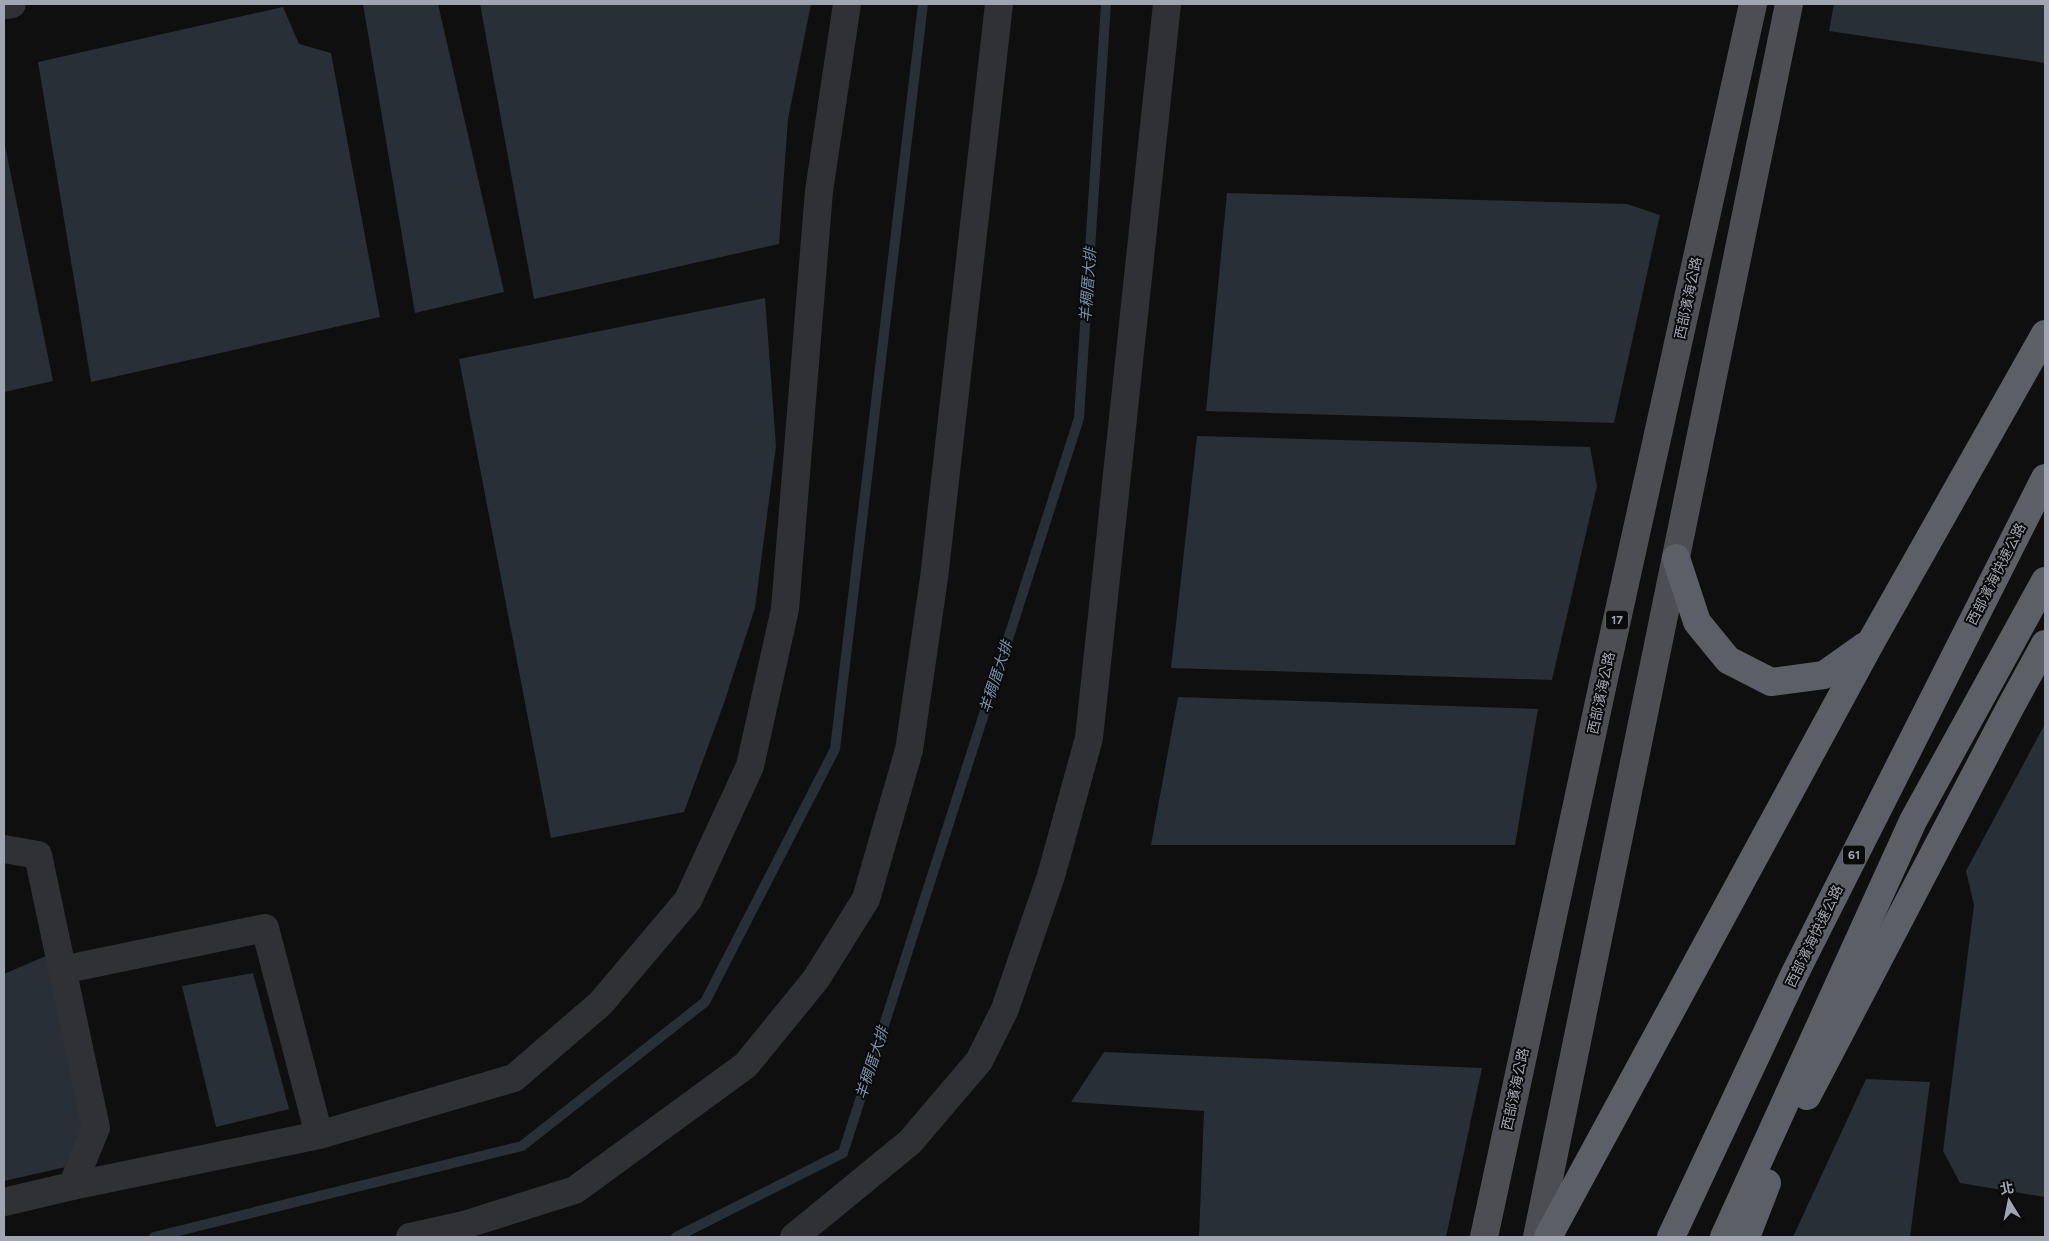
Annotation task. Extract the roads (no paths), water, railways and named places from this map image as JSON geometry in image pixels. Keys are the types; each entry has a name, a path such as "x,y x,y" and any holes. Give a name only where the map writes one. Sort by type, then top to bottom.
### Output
{"highway":[{"path":"1548,1237 1871,642 2045,334"},
{"name":"西部濱海快速公路","path":"1671,1237 1795,973 2045,478"},
{"path":"1676,558 1697,622 1728,660 1771,682 1824,675 1871,642"},
{"path":"1724,1237 1913,821 2045,581"},
{"path":"1746,1237 1778,1152 2045,644"}],"main road":[{"name":"西部濱海公路","path":"1484,1237 1605,674 1753,4"},
{"path":"1537,1237 1648,686 1676,558 1789,4"}],"street":[{"path":"4,5 12,4"},
{"path":"4,1202 318,1134 514,1078 601,1002 688,900 750,766 785,609 819,191 847,4"},
{"path":"410,1237 464,1225 575,1190 746,1065 816,980 866,899 910,750 934,578 999,4"},
{"path":"794,1237 910,1142 978,1061 1005,1010 1051,876 1089,738 1167,4"},
{"path":"4,849 38,855 96,1128 72,1186"},
{"path":"62,970 265,928 318,1134"}],"waterway":[{"path":"154,1237 522,1146 705,1002 835,749 923,4"},
{"name":"羊稠厝大排","path":"676,1237 843,1153 1079,418 1106,4"}]}
